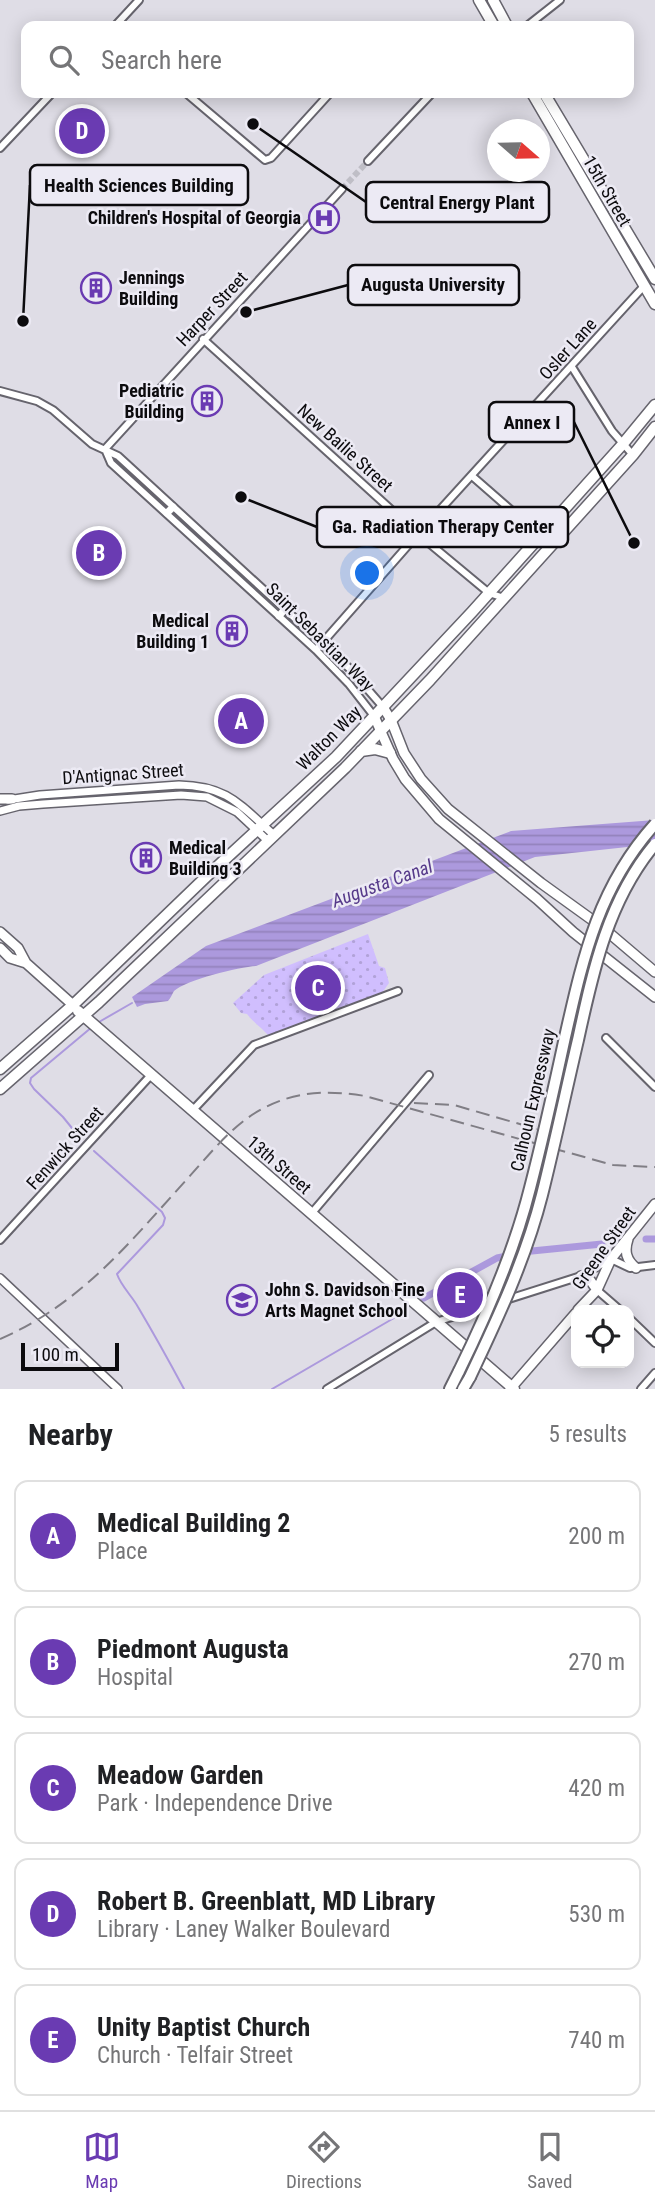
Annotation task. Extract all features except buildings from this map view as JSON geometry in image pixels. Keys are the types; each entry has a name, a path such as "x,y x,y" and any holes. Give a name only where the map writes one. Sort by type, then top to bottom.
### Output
{"highway":[{"name":"Calhoun Expressway","path":"450,1389 498,1286 523,1213 581,968 596,918 622,869 655,824"},
{"name":"Calhoun Expressway","path":"463,1389 496,1322 531,1233 547,1176 595,964 606,930 622,896 655,844"}],"main road":[{"path":"479,0 488,21"},
{"path":"493,0 504,21"},
{"name":"15th Street","path":"535,98 655,304"},
{"name":"15th Street","path":"547,98 655,279"},
{"name":"Walton Way","path":"0,1069 73,1006 335,757 461,624 655,405"},
{"name":"Walton Way","path":"0,1089 86,1019 99,1002 361,751 472,634 654,429"},
{"path":"461,624 472,634"},
{"name":"Saint Sebastian Way","path":"383,707 404,753 448,810 617,939 655,972"},
{"name":"Saint Sebastian Way","path":"374,716 392,756 412,790 439,818 655,997"},
{"path":"361,751 375,749 392,756"},
{"path":"0,801 12,799"},
{"name":"13th Street","path":"0,932 18,948 26,963 86,1019 512,1388"},
{"name":"13th Street","path":"0,948 10,958 26,963"},
{"path":"632,978 645,963"},
{"name":"Greene Street","path":"583,1305 597,1290 611,1259 655,1204"},
{"path":"630,1233 627,1258 636,1268"},
{"path":"581,1276 590,1280 597,1290"},
{"name":"Greene Street","path":"512,1388 571,1318"}],"street":[{"path":"120,21 139,0"},
{"path":"534,21 561,0"},
{"path":"0,148 47,98"},
{"path":"192,98 265,160 271,158 325,98"},
{"path":"368,161 427,98"},
{"name":"Harper Street","path":"105,449 342,189"},
{"name":"Osler Lane","path":"316,650 644,286"},
{"name":"New Bailie Street","path":"203,339 418,534 489,593 504,598"},
{"path":"572,367 622,445 633,455"},
{"name":"Saint Sebastian Way","path":"0,391 37,401 53,410 92,444 118,456 170,510 364,682 383,707"},
{"path":"472,476 551,545"},
{"name":"Saint Sebastian Way","path":"282,612 349,684 374,716"},
{"name":"D'Antignac Street","path":"12,799 190,785 233,798 259,828"},
{"name":"D'Antignac Street","path":"0,811 43,804 193,795 222,803 271,838"},
{"path":"192,1111 254,1045 398,991"},
{"path":"606,1038 655,1087"},
{"name":"Fenwick Street","path":"0,1240 151,1075"},
{"path":"311,1214 429,1075"},
{"path":"327,1389 436,1322 581,1276 611,1259 623,1266 636,1268 655,1265"},
{"path":"0,1279 118,1389"},
{"path":"597,1290 614,1305"},
{"path":"634,1323 655,1343"},
{"path":"641,1389 655,1373"}],"shaded area":[{"path":"368,934 379,966 385,968 389,983 382,993 268,1035 233,1003 264,975"}],"water":[{"name":"Augusta Canal","path":"655,820 655,844 535,857 256,966 226,971 189,983 174,991 168,1001 137,1007 132,997 206,946 511,831"}],"waterway":[{"path":"99,1022 132,1003"},
{"path":"80,1138 30,1083 31,1078 92,1027"},
{"path":"94,1151 162,1212 165,1218 163,1225 117,1274 184,1389"},
{"path":"646,1239 655,1239"},
{"path":"522,1252 602,1244"},
{"path":"424,1298 497,1258 511,1255"},
{"path":"272,1389 406,1311"}],"tunnel":[{"path":"342,189 368,161"}],"railway":[{"path":"0,1339 29,1325 80,1290 124,1248 231,1132 262,1109 299,1095 338,1093 365,1096 613,1165 655,1167"},
{"path":"414,1103 454,1105 537,1129"}],"place":[{"name":"Central Energy Plant","path":"253,124"},
{"name":"Robert B. Greenblatt, MD Library","path":"82,131"},
{"name":"Children's Hospital of Georgia","path":"324,218"},
{"name":"Jennings Building","path":"96,288"},
{"name":"Augusta University","path":"246,312"},
{"name":"Health Sciences Building","path":"23,321"},
{"name":"Pediatric Building","path":"207,401"},
{"name":"Ga. Radiation Therapy Center","path":"241,497"},
{"name":"Annex I","path":"634,543"},
{"name":"Piedmont Augusta","path":"99,553"},
{"name":"Medical Building 1","path":"232,631"},
{"name":"Medical Building 2","path":"241,721"},
{"name":"Medical Building 3","path":"146,858"},
{"name":"Meadow Garden","path":"318,988"},
{"name":"Unity Baptist Church","path":"460,1295"},
{"name":"John S. Davidson Fine Arts Magnet School","path":"242,1300"}]}
